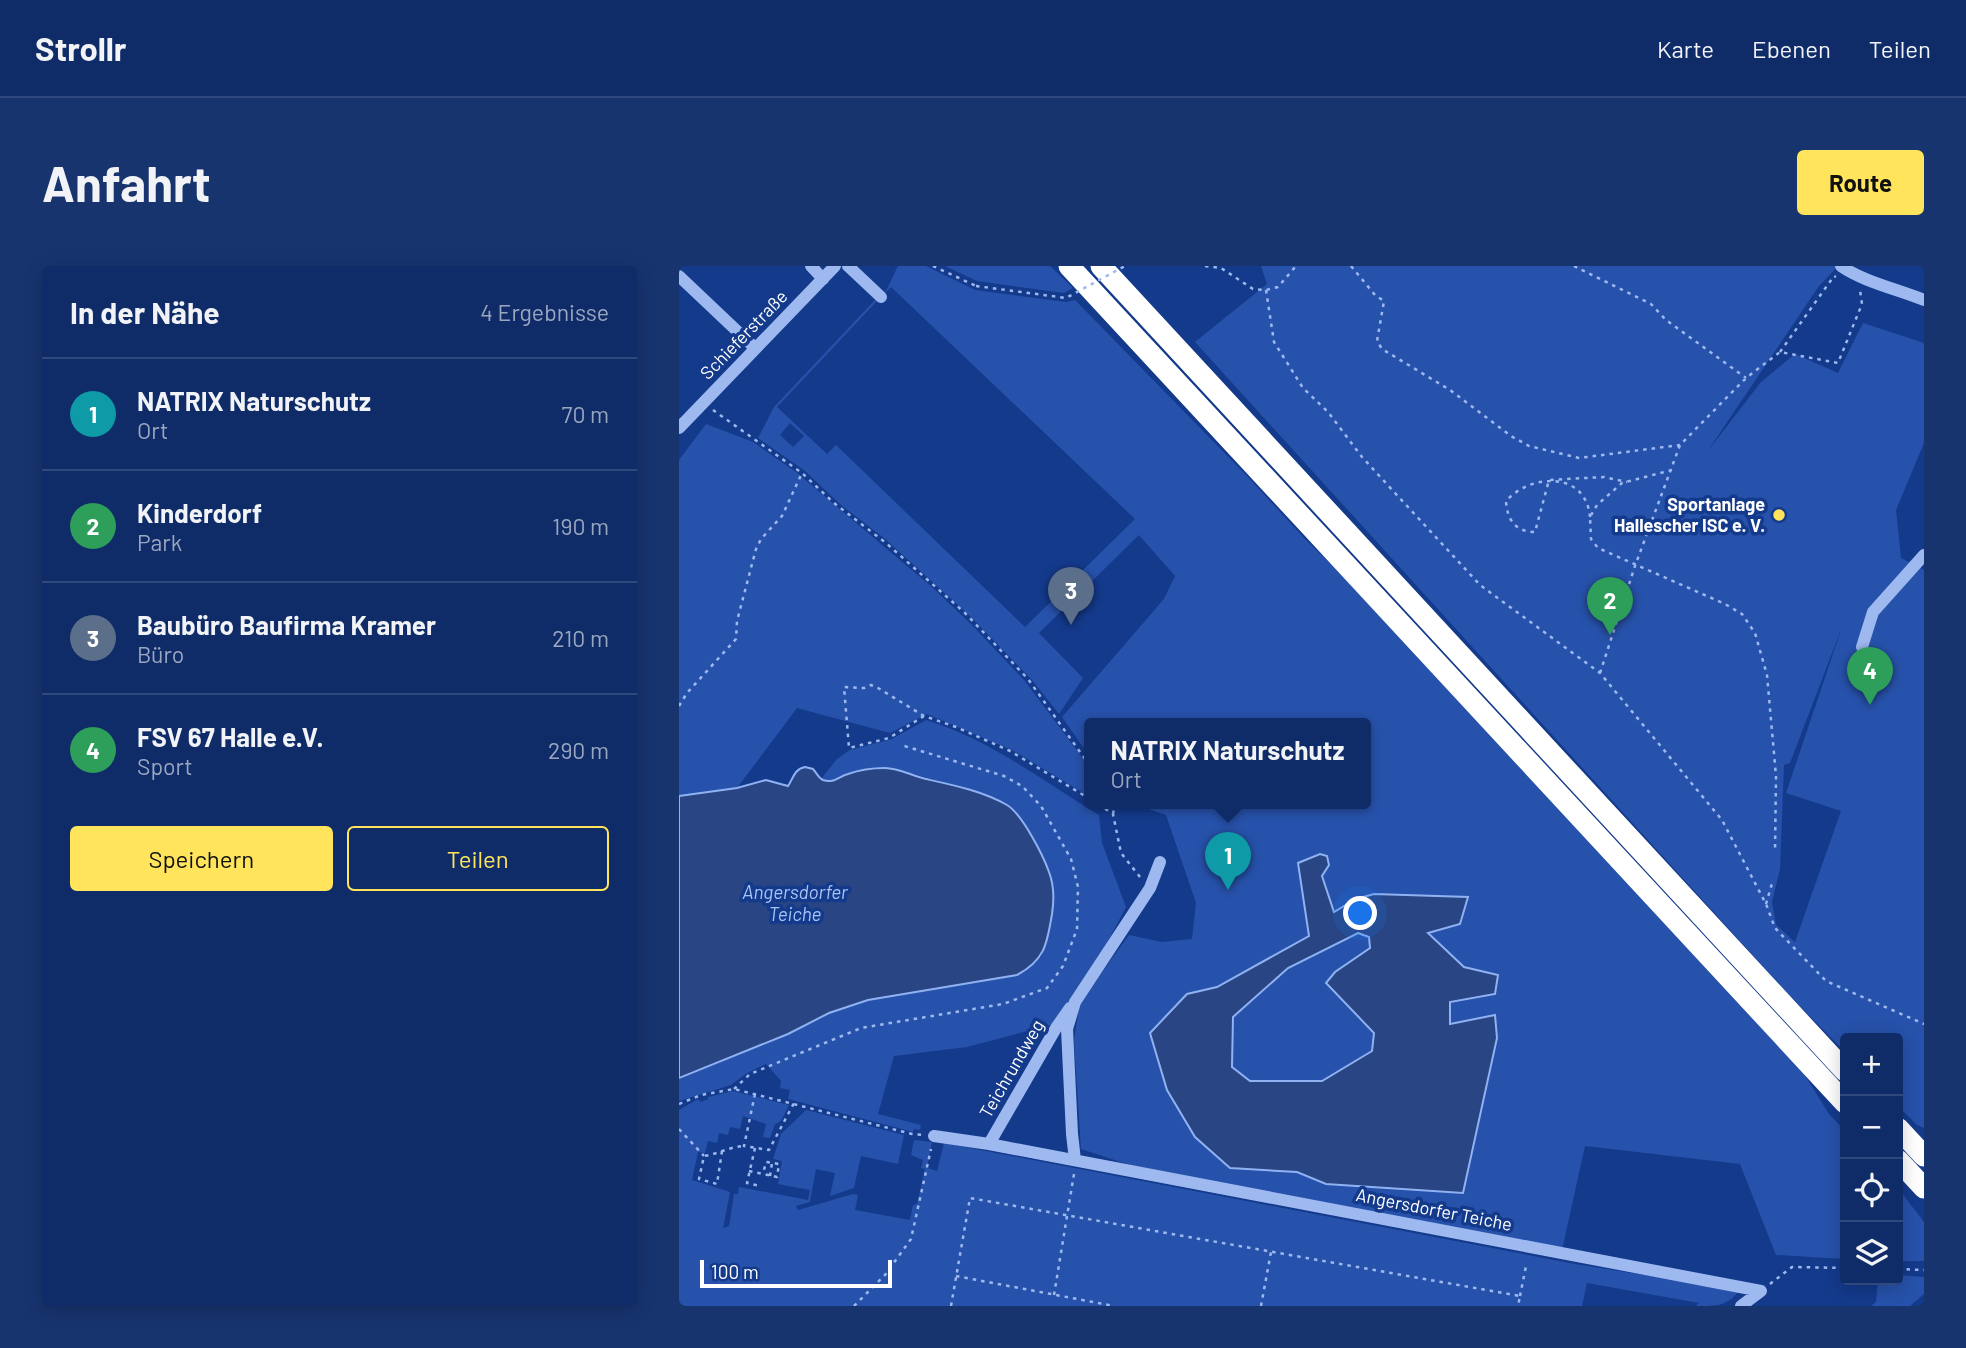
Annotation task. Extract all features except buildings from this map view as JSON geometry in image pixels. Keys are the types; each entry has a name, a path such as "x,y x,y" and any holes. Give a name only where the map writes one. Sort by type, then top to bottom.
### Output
{"highway":[{"path":"1101,266 1116,272 1840,1066"},
{"path":"1071,269 1840,1098"},
{"path":"1903,1133 1924,1156"},
{"path":"1903,1165 1924,1188"}],"street":[{"path":"811,266 823,279"},
{"name":"Schieferstraße","path":"679,428 835,266"},
{"path":"848,266 881,297"},
{"path":"1841,266 1858,278 1880,283 1924,300"},
{"path":"1858,278 1866,266"},
{"path":"679,276 755,348"},
{"path":"1862,647 1873,612 1924,555"},
{"path":"1075,1160 1067,1029 1075,1002 1150,886 1160,862"},
{"name":"Teichrundweg","path":"929,1134 989,1144 1056,1028 1075,1002"},
{"name":"Angersdorfer Teiche","path":"989,1144 1761,1290"},
{"path":"1741,1306 1761,1290"}],"path":[{"path":"933,266 976,286 1066,298 1116,272"},
{"path":"1205,266 1218,267 1253,289 1266,290 1278,287 1296,266"},
{"path":"1351,266 1375,295 1384,301 1377,341 1382,349 1450,390 1511,436 1529,446 1579,458 1681,445"},
{"path":"1574,266 1650,304 1666,320 1746,378"},
{"path":"1600,673 1635,566 1681,445 1746,378 1780,352 1834,276 1858,278 1862,304 1838,363 1780,352"},
{"path":"1266,290 1274,342 1303,387 1328,412 1362,457 1480,585 1600,673 1722,820 1766,904 1775,928 1826,981 1924,1024"},
{"path":"703,402 802,473 965,613 1028,680 1084,758"},
{"path":"1590,517 1597,505 1622,483 1672,470"},
{"path":"679,706 687,693 736,639 737,621 756,549 761,539 782,516 802,473"},
{"path":"1549,480 1535,533 1517,527 1507,515 1506,501 1516,489 1549,480 1604,477 1628,482"},
{"path":"1549,480 1562,482 1582,494 1589,503 1593,545 1736,610 1755,633 1767,675 1776,776 1775,852"},
{"path":"924,716 889,738 849,748 844,687 864,688 871,685 924,716 1010,751 1084,795"},
{"path":"734,1088 750,1074 861,1028 1003,1004 1047,988 1063,966 1077,929 1078,887 1071,859 1041,806 1022,786 1004,776 901,745"},
{"path":"1106,809 1113,814"},
{"path":"1114,809 1121,853 1126,862 1150,886"},
{"path":"1766,904 1773,880"},
{"path":"679,1104 701,1095 734,1088 915,1134 929,1134"},
{"path":"755,1094 744,1146 769,1150 794,1103"},
{"path":"679,1129 704,1156"},
{"path":"915,1134 917,1131 929,1134"},
{"path":"854,1306 885,1275 911,1239 929,1134"},
{"path":"704,1156 716,1155 727,1147 743,1146"},
{"path":"755,1147 747,1183 760,1186"},
{"path":"704,1156 699,1179 717,1184 722,1151"},
{"path":"750,1171 770,1176 777,1177 779,1164 766,1162 763,1174"},
{"path":"770,1176 772,1163"},
{"path":"1054,1295 1074,1174"},
{"path":"951,1306 970,1198 1520,1296"},
{"path":"1261,1306 1271,1252"},
{"path":"1518,1306 1526,1266"},
{"path":"1761,1290 1792,1267 1840,1268"},
{"path":"1903,1269 1924,1270"},
{"path":"956,1276 1114,1306"}],"shaded area":[{"path":"898,266 926,266 975,290 1066,302 1075,300 1305,539 1353,585 1801,1069 1829,1114 1840,1126 1840,1259 1776,1255 1740,1164 1585,1146 1562,1250 1142,1169 1081,1149 1074,1040 1080,1002 1129,935 1162,942 1192,939 1196,903 1166,815 1149,809 1371,809 1371,718 1084,718 1084,748 1062,717 1164,599 1175,576 1139,535 1039,633 1083,678 1059,714 1032,680 969,615 805,471 758,438 774,407 875,300 877,301 777,407 827,454 836,445 1025,627 1135,519 891,287 885,293","holes":["790,423 804,436 793,447 780,435","1320,854 1329,865 1322,876 1334,912 1356,899 1427,932 1495,994 1450,1002 1450,1025 1495,1015 1497,1038 1481,1110 1326,1184 1297,1172 1230,1168 1187,995 1217,987 1309,936"]},
{"path":"945,266 1050,266 1073,288 1064,293 977,281"},
{"path":"1261,266 1838,266 1819,286 1707,452 1761,382 1795,354 1838,373 1863,323 1924,343 1924,443 1896,510 1901,558 1924,570 1924,1128 1903,1111 1903,1033 1840,1033 1840,1047 1789,995 1195,342 1267,284","holes":["1842,627 1786,793 1841,811 1795,942 1776,925 1772,902 1780,869 1784,765 1790,763"]},
{"path":"706,424 753,442 796,472 933,588 1024,680 1084,760 1084,793 1014,751 927,714 890,733 797,708 737,788 679,796 679,460"},
{"path":"926,720 949,728 994,749 1084,805 1084,809 1099,815 1102,843 1126,907 1096,964 1054,1024 967,1047 894,1056 878,1114 921,1125 920,1130 914,1129 913,1132 788,1099 790,1090 780,1088 781,1081 766,1064 731,1085 679,1101 679,1078 788,1034 829,1013 868,1000 1000,978 1029,968 1041,957 1052,911 1050,873 1019,817 1006,805 966,788 894,769 878,768 848,773 833,781 821,779 837,759 850,750 892,739"},
{"path":"1359,933 1369,937 1370,948 1335,972 1326,983 1374,1033 1372,1051 1322,1081 1250,1081 1231,1067 1233,1017 1288,968"},
{"path":"733,1091 789,1105 781,1121 775,1124 770,1138 763,1137 766,1124 743,1116 740,1129 730,1127 728,1135 719,1133 717,1143 708,1141 705,1153 698,1152 692,1180 730,1192 723,1228 729,1226 734,1194 738,1194 739,1187 808,1200 810,1190 778,1184 782,1161 773,1159 781,1134 806,1110 904,1135 898,1164 861,1156 854,1188 830,1196 835,1173 816,1169 810,1202 796,1206 798,1210 853,1194 858,1195 855,1210 910,1220 913,1205 917,1204 925,1169 921,1168 923,1160 911,1155 914,1140 932,1142 927,1168 937,1171 944,1143 1575,1264 1739,1290 1726,1302 1703,1306 1696,1306 1699,1303 1587,1283 1582,1306 679,1306 679,1110 698,1099 701,1102 708,1097"},
{"path":"1903,1195 1924,1222 1924,1261 1903,1261"},
{"path":"1903,1275 1924,1277 1924,1294 1910,1306 1871,1306 1876,1302 1878,1285 1903,1285"}],"water":[{"name":"Angersdorfer Teiche","path":"805,767 813,769 820,778 827,781 866,769 895,769 978,792 1007,805 1019,817 1031,836 1051,877 1053,909 1043,950 1034,963 1017,975 868,1000 829,1013 788,1034 679,1078 679,796 737,788 766,780 788,786 796,772"},
{"path":"1320,854 1327,856 1329,865 1322,876 1334,912 1356,899 1374,894 1468,897 1460,924 1428,933 1464,967 1498,975 1495,994 1450,1002 1450,1024 1495,1015 1497,1038 1463,1193 1326,1184 1297,1172 1230,1168 1195,1137 1167,1090 1150,1033 1187,994 1217,987 1309,936 1298,863","holes":["1358,933 1369,937 1370,948 1335,972 1326,983 1374,1033 1372,1051 1322,1081 1250,1081 1232,1067 1233,1017 1288,968"]}],"place":[{"name":"Sportanlage Hallescher ISC e. V.","path":"1779,515"},
{"name":"Baubüro Baufirma Kramer","path":"1071,625"},
{"name":"Kinderdorf","path":"1610,635"},
{"name":"FSV 67 Halle e.V.","path":"1870,705"},
{"name":"NATRIX Naturschutz","path":"1228,890"}]}
